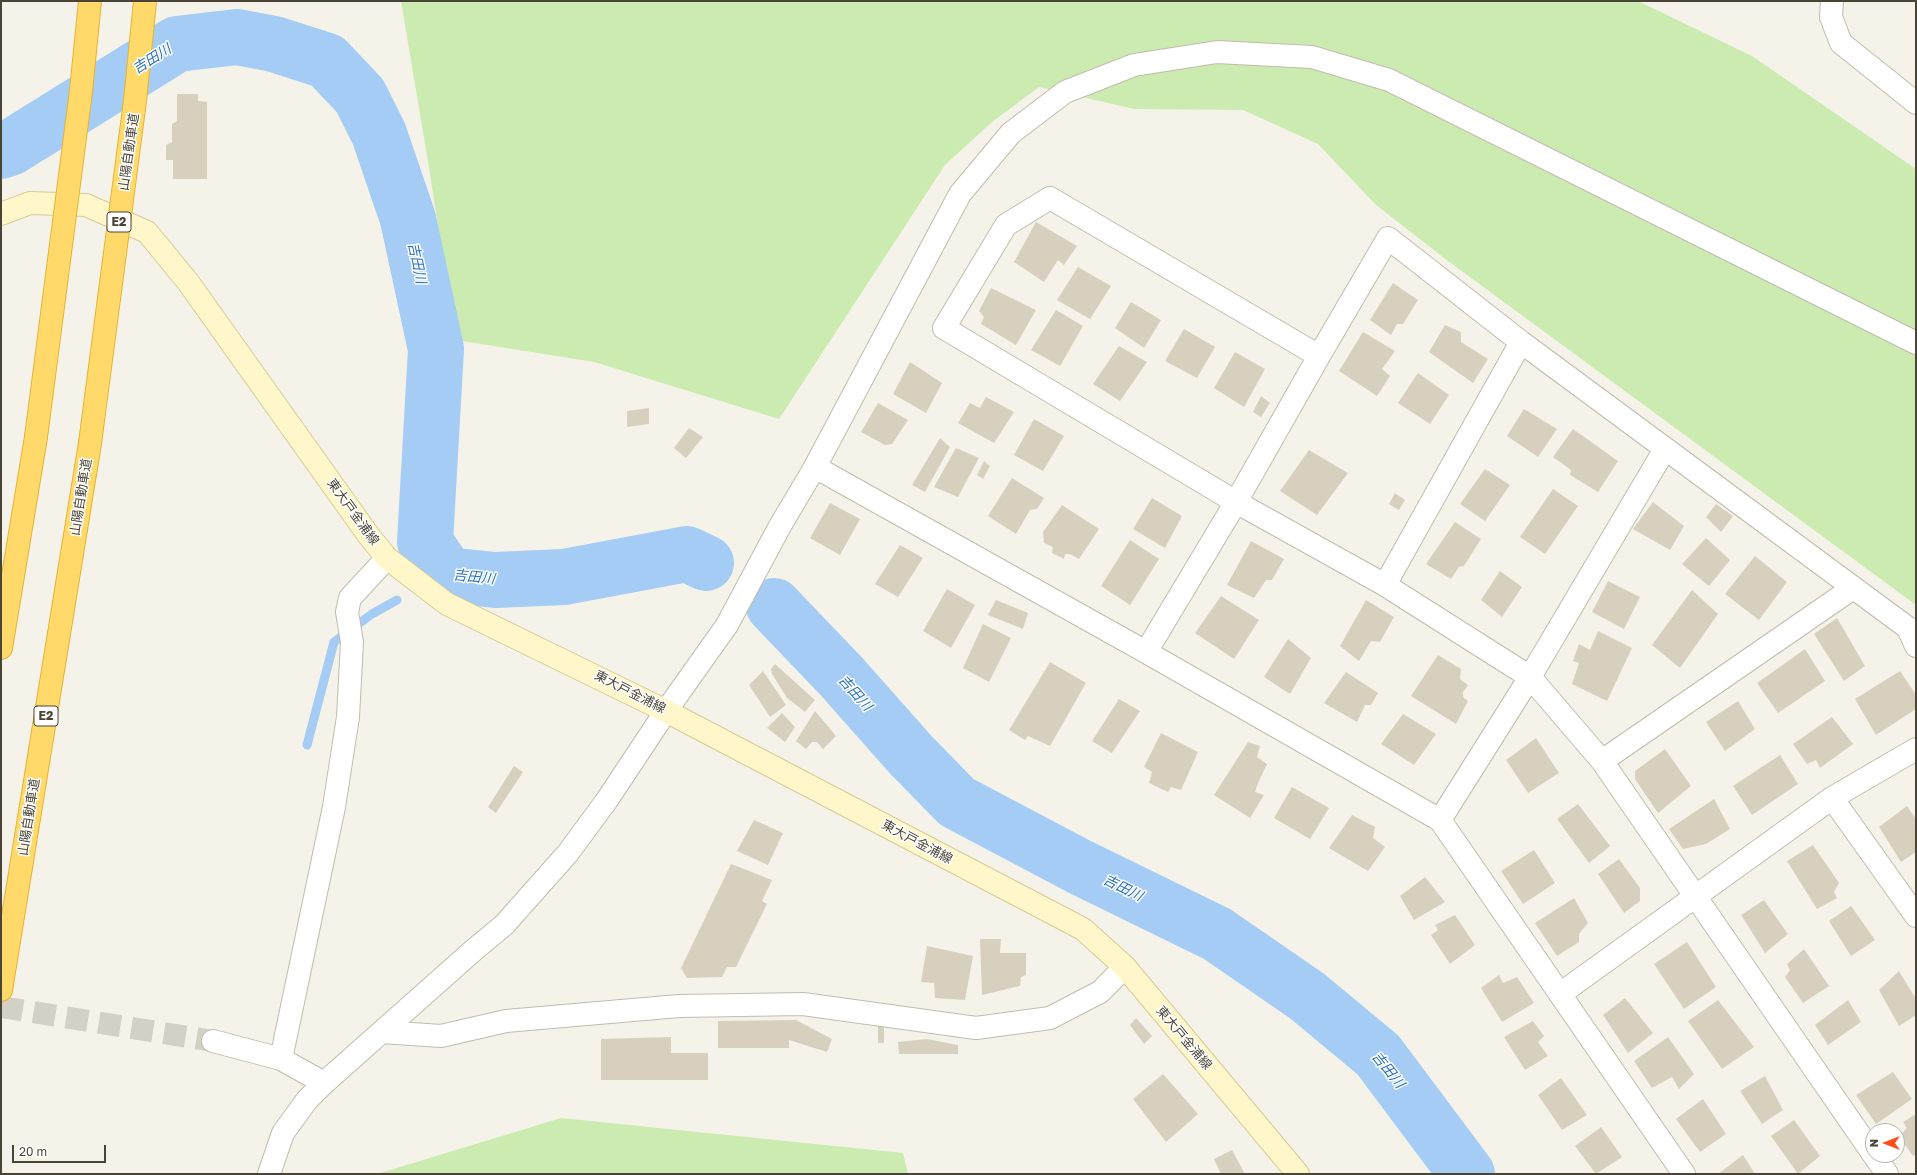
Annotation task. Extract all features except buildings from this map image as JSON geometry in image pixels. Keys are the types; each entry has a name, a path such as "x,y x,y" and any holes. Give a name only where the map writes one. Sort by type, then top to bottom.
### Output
{"highway":[{"path":"1,648 36,437 81,91 90,1"},
{"name":"山陽自動車道","path":"1,990 90,443 136,101 145,1"}],"main road":[{"name":"東大戸金浦線","path":"1,214 30,203 86,205 147,232 188,282 364,529 387,558 447,604 666,710 1083,929 1125,967 1298,1174"}],"street":[{"path":"1832,1 1831,17 1841,43 1916,103"},
{"path":"269,1174 283,1133 308,1100 324,1083 504,925 568,853 607,800 666,710 727,625 780,526 815,467 960,194 1010,134 1065,92 1134,65 1217,52 1312,57 1389,80 1916,343"},
{"path":"1318,356 1050,198 1006,225 944,328 1236,502 1385,586 1530,677 1602,761 1865,1143"},
{"path":"1146,652 1236,502 1318,356 1388,238 1521,342 1908,628 1916,646"},
{"path":"1385,586 1521,342"},
{"path":"1440,820 1530,677 1665,449"},
{"path":"815,467 1146,652 1440,820 1684,1174"},
{"path":"281,1059 335,800 348,718 352,642 347,612 350,598 387,558"},
{"path":"1602,761 1853,588"},
{"path":"1560,994 1832,798 1916,749"},
{"path":"1832,798 1916,916"},
{"path":"382,1032 441,1036 513,1020 678,1006 803,1004 976,1028 1050,1018 1100,992 1125,967"},
{"path":"213,1041 281,1059 324,1083"},
{"path":"1879,1163 1887,1174"}],"green space":[{"path":"401,1 1638,1 1752,56 1916,169 1916,605 1444,258 1376,205 1318,144 1243,110 1134,109 1039,87 992,122 945,165 779,419 594,362 456,340"},
{"path":"561,1118 903,1153 908,1174 377,1174"}],"waterway":[{"name":"吉田川","path":"1,151 10,148 177,44 237,37 274,44 327,61 360,96 379,134 408,219 436,349 425,542 447,575 495,580 564,577 687,554 706,563"},
{"name":"吉田川","path":"441,578 447,575"},
{"path":"307,745 334,642 372,614 397,600"},
{"name":"吉田川","path":"774,606 841,676 911,755 957,802 1080,867 1217,934 1307,996 1378,1055 1467,1174"}],"tunnel":[{"path":"1,1007 213,1041"}]}
